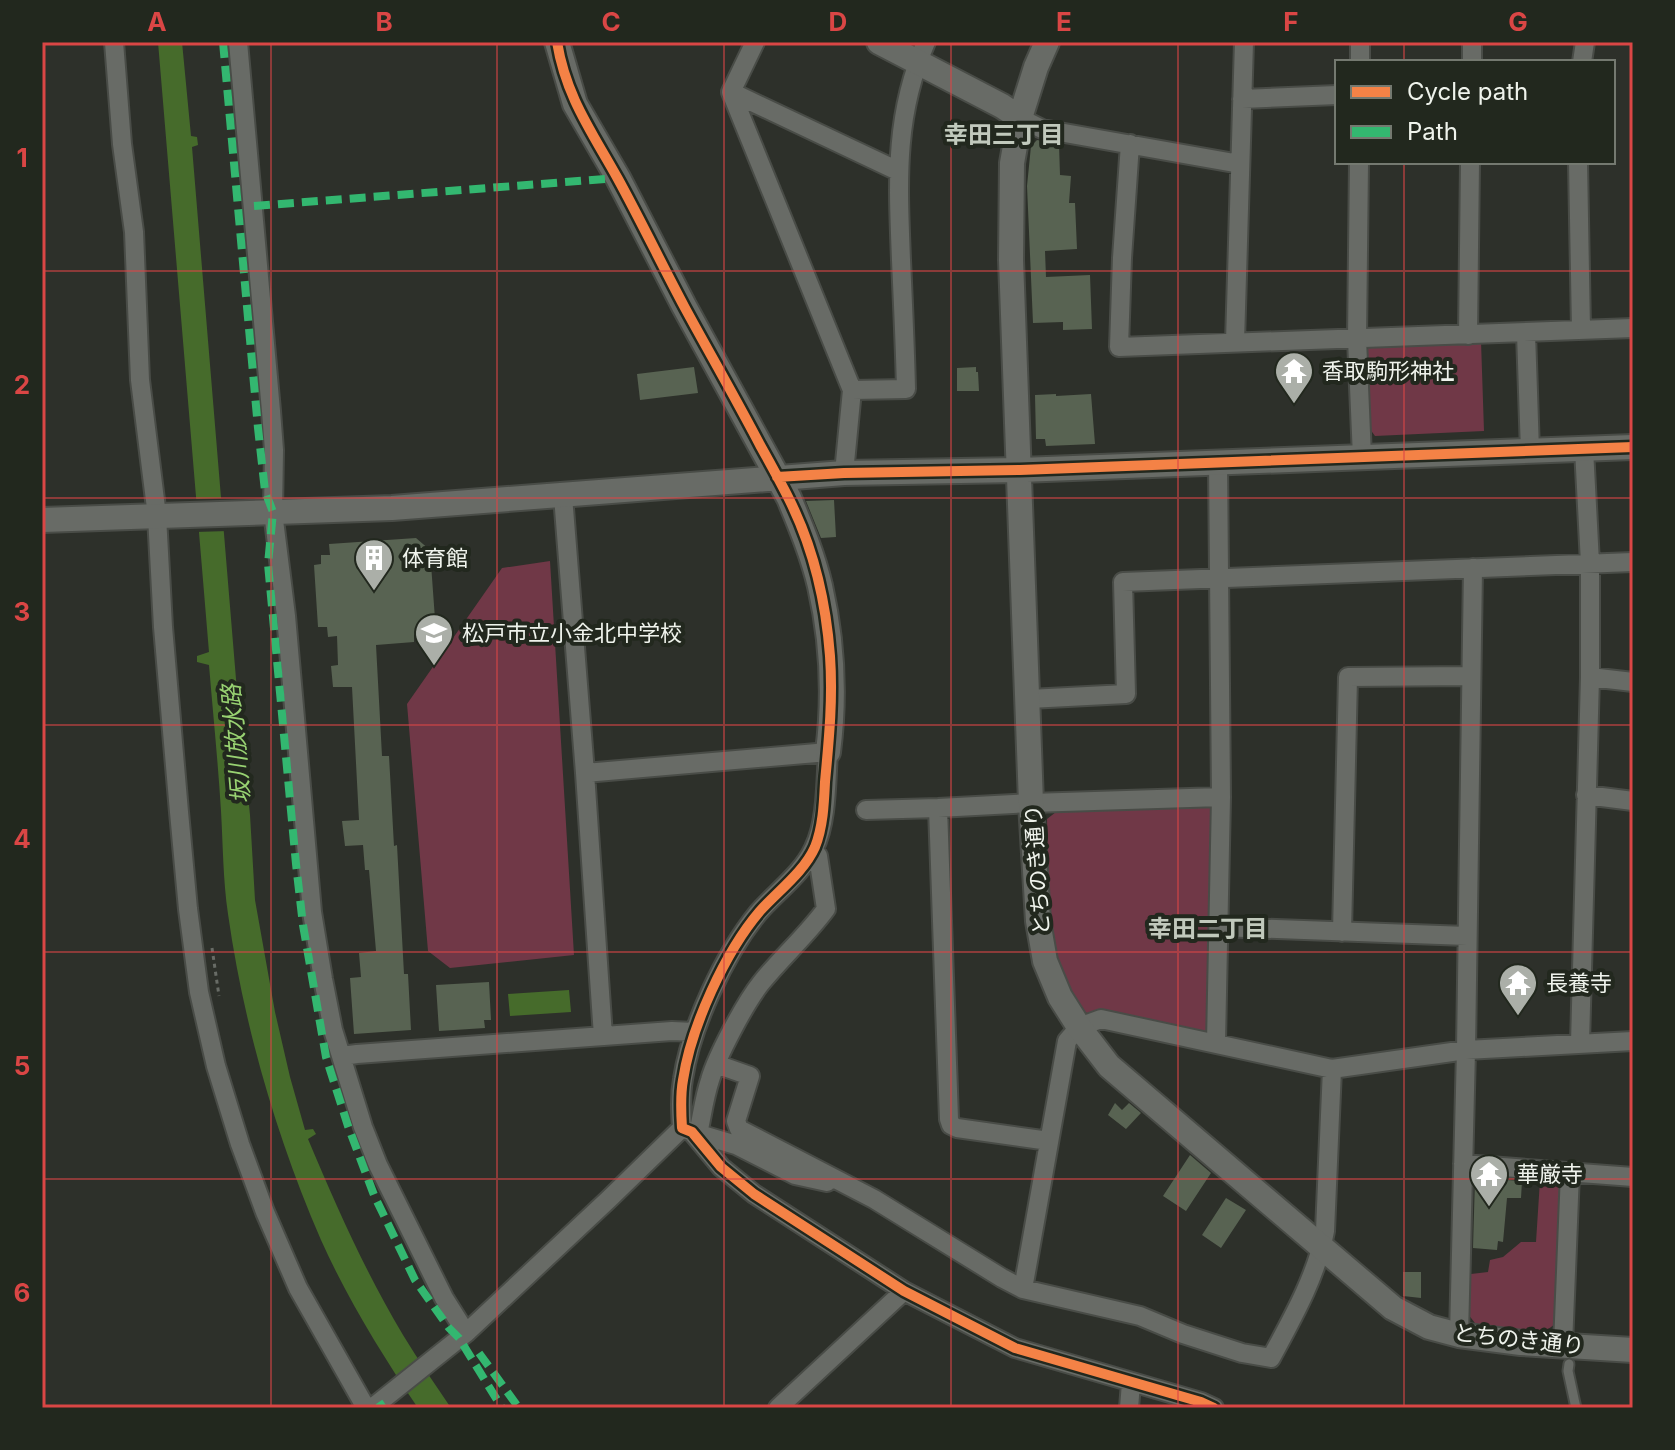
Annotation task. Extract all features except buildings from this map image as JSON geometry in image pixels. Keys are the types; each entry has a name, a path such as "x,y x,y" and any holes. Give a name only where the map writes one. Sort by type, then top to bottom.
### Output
{"street":[{"path":"114,42 122,144 134,232 140,380 162,516 169,701 188,909 199,992 216,1066 240,1144 276,1238 298,1288 372,1406 462,1335 609,1199 691,1131 716,1064 760,984 810,931 826,909 818,856 814,850"},
{"path":"238,42 273,437 269,512 286,616 312,912 330,1017 363,1127 378,1165 462,1335"},
{"path":"557,42 575,104 618,178 789,498 806,542 826,616 832,722 818,836 814,850 802,867 744,932 694,1032 683,1081 681,1107 691,1131 721,1167 754,1194 904,1291 1015,1348 1214,1408"},
{"path":"755,42 731,92 852,390 844,473"},
{"path":"879,42 922,52 1020,118 1042,129 1240,164"},
{"name":"とちのき通り","path":"1047,42 1020,118 1012,163 1011,260 1038,921 1045,961 1060,997 1109,1066 1393,1308 1429,1327 1459,1335 1521,1343 1566,1355 1633,1350"},
{"path":"1235,342 1244,42"},
{"path":"852,390 906,389 898,171 904,110 922,52"},
{"path":"731,92 898,171"},
{"path":"1242,99 1335,95"},
{"path":"1130,144 1119,347 1633,328"},
{"path":"1359,164 1357,339 1362,457"},
{"path":"1468,335 1470,164"},
{"path":"1578,164 1581,330"},
{"path":"1526,333 1530,451"},
{"path":"42,520 392,508 844,473 1020,470 1633,447"},
{"path":"1580,1043 1590,677 1590,563 1584,449"},
{"path":"1216,1042 1221,797 1218,461"},
{"path":"563,496 603,1036"},
{"path":"1029,699 1126,694 1123,582 1633,562"},
{"path":"1459,1335 1473,568"},
{"path":"1342,932 1348,677 1471,676"},
{"path":"1590,677 1633,682"},
{"path":"585,773 828,752"},
{"path":"1586,795 1633,801"},
{"path":"866,810 1221,797"},
{"path":"938,808 949,1119 951,1125 957,1128 1049,1141"},
{"path":"1219,927 1467,936"},
{"path":"1023,1289 1067,1041 1079,1027 1101,1019 1332,1069 1466,1050 1633,1041"},
{"path":"342,1056 672,1031 694,1032"},
{"path":"716,1064 750,1076 736,1121 739,1129 874,1199 1002,1278 1023,1289 1140,1316 1242,1353 1271,1358 1322,1247 1332,1069"},
{"path":"691,1131 736,1145 795,1175 849,1187"},
{"path":"1463,1164 1633,1177"},
{"path":"1566,1355 1570,1173"},
{"path":"778,1408 904,1291"},
{"path":"1129,1408 1131,1383"}],"lane":[{"path":"1566,1355 1576,1408"}],"path":[{"path":"210,935 219,998"}],"shaded area":[{"path":"1481,341 1484,431 1375,436 1367,425 1365,352 1370,346"},
{"path":"550,561 574,955 450,968 428,951 407,704 502,568"},
{"path":"1211,807 1214,927 1212,1038 1102,1014 1075,1012 1055,942 1047,819 1056,812"},
{"path":"1540,1180 1556,1181 1561,1189 1555,1324 1543,1333 1478,1327 1468,1314 1471,1274 1488,1272 1490,1260 1503,1257 1521,1242 1536,1242"}],"water":[{"name":"坂川放水路","path":"158,42 182,42 191,136 197,137 198,145 192,147 255,900 275,1012 305,1130 313,1129 316,1134 308,1139 329,1189 389,1312 451,1408 418,1408 378,1347 342,1283 305,1201 276,1121 243,998 226,901 209,665 197,662 197,656 209,652"},
{"path":"569,990 571,1012 510,1016 508,994"}],"pier":[{"path":"225,498 228,531 195,532 192,499"}],"marked path":[{"path":"223,42 258,428 265,491 273,512 268,564 296,864 303,925 326,1057 374,1195 415,1280 459,1338 502,1408"},
{"path":"254,206 618,178"},
{"path":"479,1353 519,1408"},
{"path":"379,1402 383,1408"}],"cycle path":[{"path":"557,42 561,62 581,114 797,517 817,575 828,636 830,719 824,807 818,839 804,865 747,928 711,991 687,1059 681,1092 682,1128 692,1132 721,1167 754,1194 904,1291 1015,1348 1214,1408"},
{"path":"777,477 1633,447"}],"place":[{"name":"香取駒形神社","path":"1294,405"},
{"name":"体育館","path":"374,592"},
{"name":"松戸市立小金北中学校","path":"434,667"},
{"name":"長養寺","path":"1518,1017"},
{"name":"華厳寺","path":"1489,1208"}],"district":[{"name":"幸田三丁目","path":"1004,134"},
{"name":"幸田二丁目","path":"1208,928"}]}
